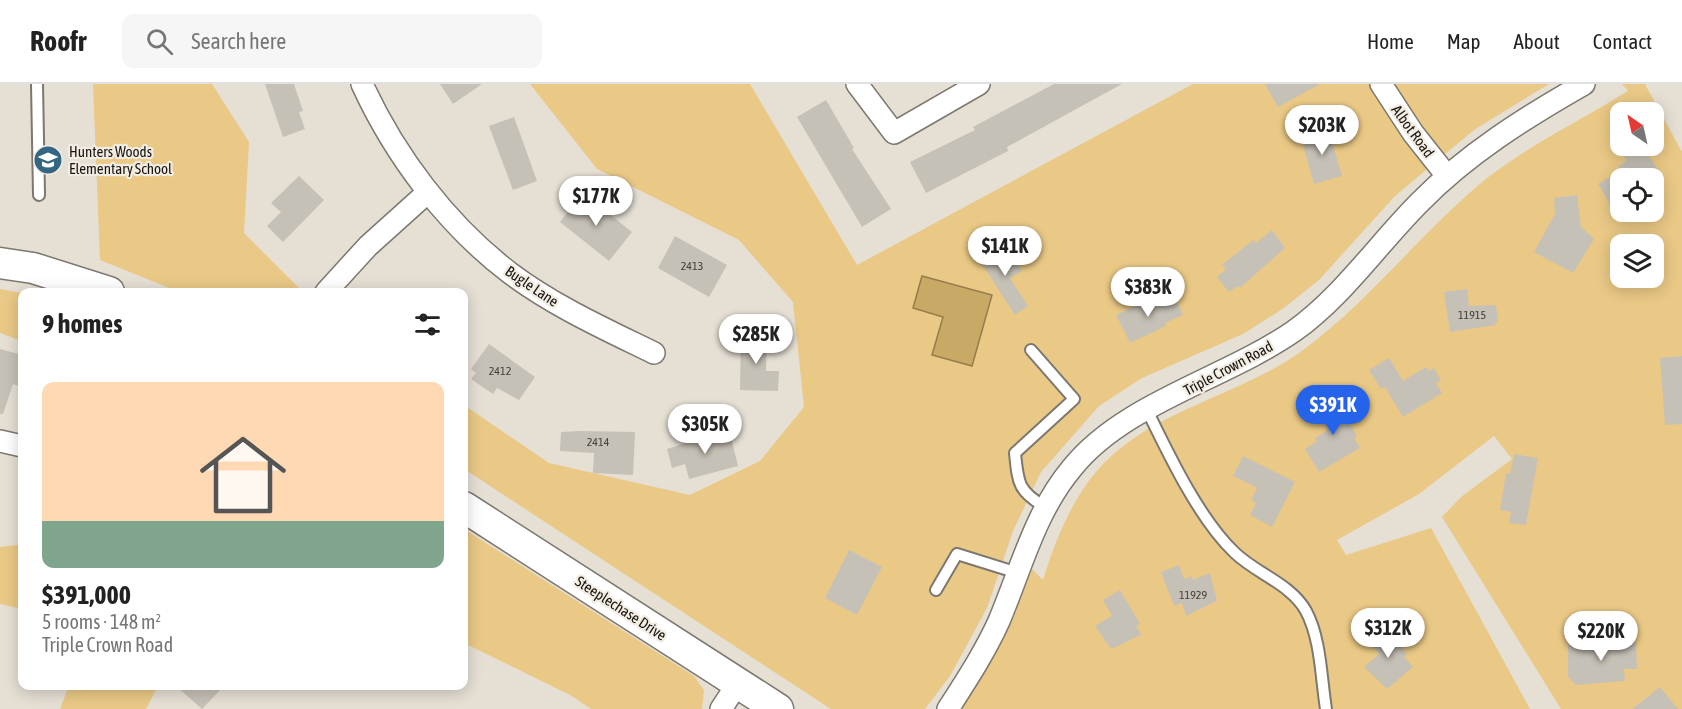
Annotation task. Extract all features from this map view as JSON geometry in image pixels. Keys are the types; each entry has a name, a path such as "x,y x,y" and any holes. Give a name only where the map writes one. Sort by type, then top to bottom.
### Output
{"street":[{"name":"Bugle Lane","path":"362,84 404,157 428,192 476,244 510,273 596,325 654,353"},
{"path":"856,84 894,133 979,84"},
{"name":"Albot Road","path":"1381,84 1413,133 1447,176"},
{"name":"Triple Crown Road","path":"948,709 998,623 1045,507 1072,467 1095,444 1147,410 1258,355 1296,329 1335,294 1447,176 1478,152 1584,84"},
{"path":"330,288 368,246 428,192"},
{"path":"0,263 33,268 96,288"},
{"path":"0,441 18,445"},
{"name":"Steeplechase Drive","path":"468,510 778,709"},
{"path":"721,709 738,683"}],"lane":[{"path":"37,84 39,195"},
{"path":"1031,350 1074,399 1015,453 1018,485 1033,500 1045,507"},
{"path":"1147,410 1169,456 1220,537 1237,555 1290,592 1304,608 1312,624 1326,709"},
{"path":"936,590 957,554 1018,573"}],"shaded area":[{"path":"93,84 212,84 249,142 244,233 299,288 169,288 100,260"},
{"path":"530,84 750,84 857,265 1193,84 1549,84 1474,130 1395,196 1319,280 1284,308 1243,334 1142,378 1099,406 1041,472 1013,531 987,608 950,676 925,709 831,709 468,472 468,408 549,463 690,495 760,461 804,407 793,302 739,240 597,169"},
{"path":"1622,84 1645,84 1655,102 1610,102 1610,156 1664,156 1664,119 1682,152 1682,709 1561,709 1442,517 1461,497 1512,459 1494,436 1419,494 1337,540 1346,555 1431,528 1530,709 948,709 1023,560 1043,580 1067,517 1084,487 1106,461 1152,427 1254,379 1303,350 1370,292 1475,188 1530,149 1628,91"},
{"path":"922,276 992,295 972,366 932,355 943,317 913,308"},
{"path":"0,289 18,292 18,340 0,333"},
{"path":"468,532 694,676 704,690 702,709 591,709 572,696 468,645"},
{"path":"18,545 18,608 0,604 0,547"},
{"path":"67,690 156,690 146,709 60,709"}],"building":[{"path":"265,84 294,84 303,111 299,112 305,129 283,137"},
{"path":"440,84 482,84 453,104"},
{"path":"1054,84 1122,84 1007,147 1008,151 926,193 910,162 975,130 973,127"},
{"path":"1265,84 1320,84 1278,107"},
{"path":"826,100 854,148 852,149 891,209 862,227 797,117"},
{"path":"514,117 537,181 513,190 489,126"},
{"path":"1328,128 1342,176 1314,184 1303,145 1308,144 1305,134"},
{"path":"1624,156 1649,156 1657,168 1619,168 1618,166 1627,161"},
{"path":"299,176 324,200 283,242 267,226 281,212 271,203"},
{"path":"1610,177 1610,204 1598,184"},
{"path":"583,193 632,232 609,261 560,222"},
{"path":"1577,195 1581,227 1594,239 1573,273 1534,252 1555,214 1554,198"},
{"path":"1272,230 1285,248 1240,288 1238,286 1229,292 1217,277 1226,269 1222,265 1253,240 1256,243"},
{"path":"675,236 727,265 709,297 658,268"},
{"path":"1005,245 1022,271 1010,278 1028,306 1015,315 980,261"},
{"path":"1467,289 1469,306 1496,305 1498,322 1495,322 1496,325 1450,332 1444,292"},
{"path":"1153,298 1157,307 1175,298 1183,315 1130,343 1116,315"},
{"path":"741,333 767,334 766,371 779,371 778,391 740,390"},
{"path":"489,344 535,377 519,400 497,388 493,394 471,379 476,373 471,369"},
{"path":"0,349 18,354 18,386 13,384 3,414 0,414"},
{"path":"1682,356 1682,424 1665,425 1660,358"},
{"path":"1389,358 1403,381 1426,367 1429,371 1434,368 1441,381 1436,383 1442,393 1403,417 1385,387 1381,389 1369,370"},
{"path":"1335,394 1347,414 1345,416 1357,436 1354,438 1360,448 1319,472 1305,449 1317,441 1315,438 1328,430 1315,407"},
{"path":"729,429 738,466 689,479 685,464 672,468 667,449"},
{"path":"561,432 635,432 633,475 593,473 594,453 560,451"},
{"path":"1514,454 1538,458 1526,525 1509,523 1511,512 1500,510 1506,473 1510,474"},
{"path":"1243,456 1295,482 1272,527 1250,515 1256,503 1251,500 1257,488 1233,476"},
{"path":"849,550 882,567 857,615 825,598"},
{"path":"1179,565 1184,579 1192,576 1193,580 1210,573 1217,601 1186,616 1182,603 1174,606 1161,572"},
{"path":"1120,590 1140,624 1136,626 1141,635 1111,649 1095,626 1112,616 1103,600"},
{"path":"1384,627 1407,654 1404,657 1413,667 1387,689 1364,667 1379,654 1368,641"},
{"path":"1636,642 1637,669 1624,669 1625,681 1576,685 1568,677 1568,645"},
{"path":"1660,687 1678,709 1632,709 1650,695"},
{"path":"181,690 220,690 202,709"}],"place":[{"name":"Hunters Woods Elementary School","path":"48,160"}]}
